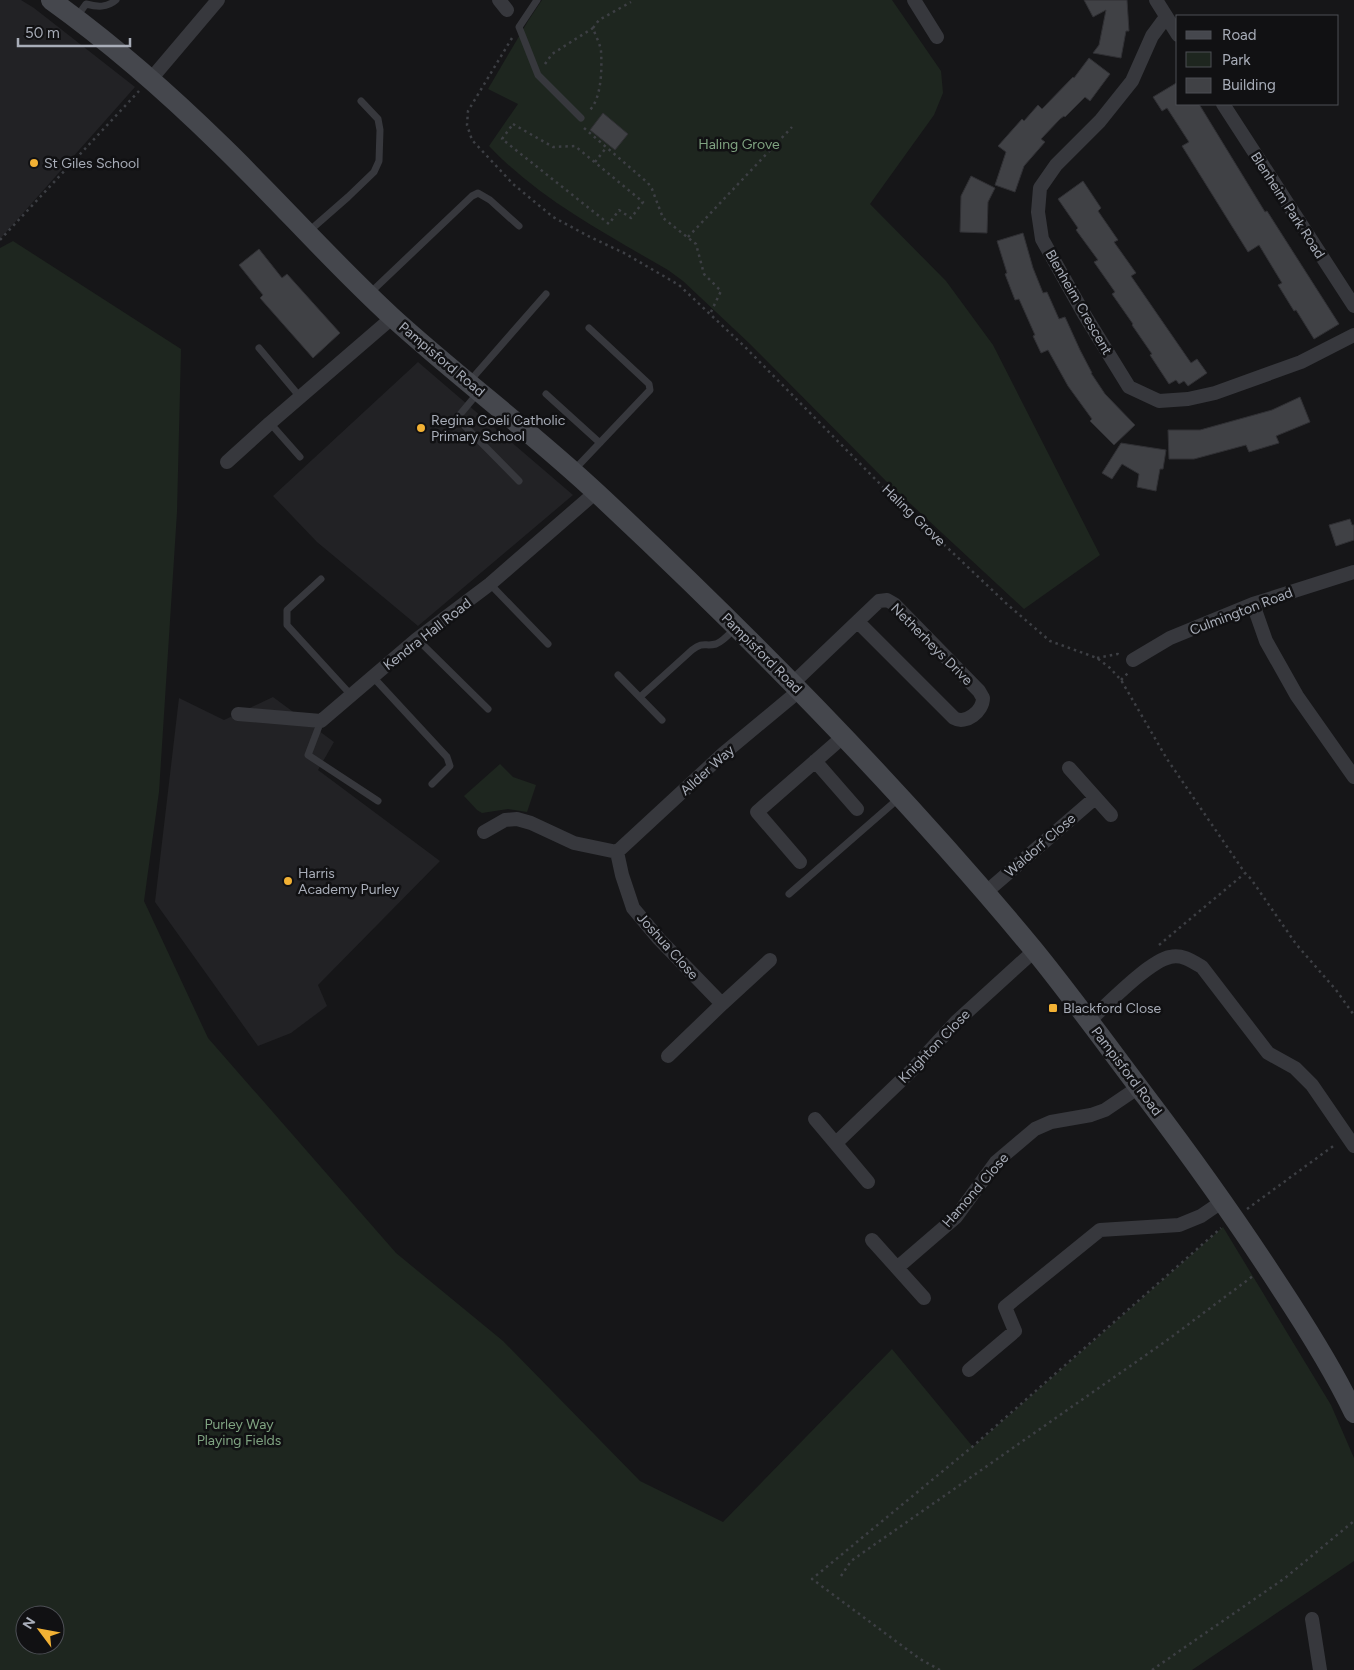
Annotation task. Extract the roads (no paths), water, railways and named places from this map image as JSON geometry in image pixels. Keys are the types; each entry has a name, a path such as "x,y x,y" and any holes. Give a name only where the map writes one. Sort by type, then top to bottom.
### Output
{"street":[{"name":"Pampisford Road","path":"51,0 151,79 220,143 393,317 596,492 736,626 844,736 985,893 1090,1021 1223,1201 1313,1338 1332,1369 1354,1413"},
{"path":"151,79 218,0"},
{"path":"914,0 938,37"},
{"path":"1156,0 1176,32"},
{"name":"Blenheim Crescent","path":"1166,17 1152,36 1132,81 1100,121 1056,165 1040,188 1038,212 1042,239 1084,314 1129,387 1159,401 1188,399 1215,393 1302,362 1354,335"},
{"name":"Blenheim Park Road","path":"1224,105 1354,306"},
{"path":"227,462 270,422 393,317"},
{"name":"Kendra Hall Road","path":"321,721 418,639 490,584 596,492"},
{"name":"Culmington Road","path":"1132,660 1170,638 1253,604 1354,572"},
{"name":"Netherheys Drive","path":"797,687 858,622 879,601 887,600 894,604 979,691 983,701 980,707 974,714 962,721 954,718 858,622"},
{"path":"1253,604 1266,640 1297,696 1354,777"},
{"name":"Allder Way","path":"617,852 797,687"},
{"path":"238,714 321,721"},
{"path":"800,862 757,812 844,736"},
{"path":"815,761 857,808"},
{"path":"1069,768 1111,815"},
{"name":"Waldorf Close","path":"985,893 1095,798"},
{"path":"484,832 505,820 517,819 531,823 574,843 617,852"},
{"name":"Joshua Close","path":"617,852 622,875 633,908 659,939 722,1004"},
{"name":"Knighton Close","path":"836,1143 911,1071 956,1022 1034,951"},
{"path":"1090,1021 1153,964 1171,956 1188,958 1202,967 1268,1053 1295,1068 1312,1085 1351,1141"},
{"path":"668,1056 770,960"},
{"name":"Hamond Close","path":"898,1267 956,1218 996,1162 1035,1129 1051,1122 1091,1115 1105,1110 1139,1087"},
{"path":"815,1119 868,1182"},
{"path":"970,1370 1015,1331 1006,1308 1100,1230 1179,1225 1200,1216 1223,1201"},
{"path":"872,1240 924,1298"},
{"path":"1312,1619 1320,1670"}],"lane":[{"path":"76,18 86,4 99,8 116,0"},
{"path":"537,0 519,27 538,75 581,118"},
{"path":"308,233 374,172 379,161 380,130 378,119 361,101"},
{"path":"369,294 472,196 478,193 490,200 519,226"},
{"path":"519,481 457,418 474,387 546,294"},
{"path":"573,471 650,390 649,384 589,328"},
{"path":"259,348 300,397"},
{"path":"546,394 600,442"},
{"path":"270,422 300,457"},
{"path":"320,579 287,610 288,625 351,695"},
{"path":"490,584 548,644"},
{"path":"640,697 692,650 700,645 715,644 722,641 736,626"},
{"path":"418,639 488,709"},
{"path":"618,675 662,720"},
{"path":"373,677 447,757 450,766 432,784"},
{"path":"321,721 308,755 378,801"},
{"path":"789,894 900,797"}],"place":[{"name":"St Giles School","path":"34,163"},
{"name":"Regina Coeli Catholic Primary School","path":"421,428"},
{"name":"Harris Academy Purley","path":"288,881"},
{"name":"Blackford Close","path":"1053,1008"}],"park label":[{"name":"Haling Grove","path":"739,144"},
{"name":"Purley Way Playing Fields","path":"239,1432"}]}
